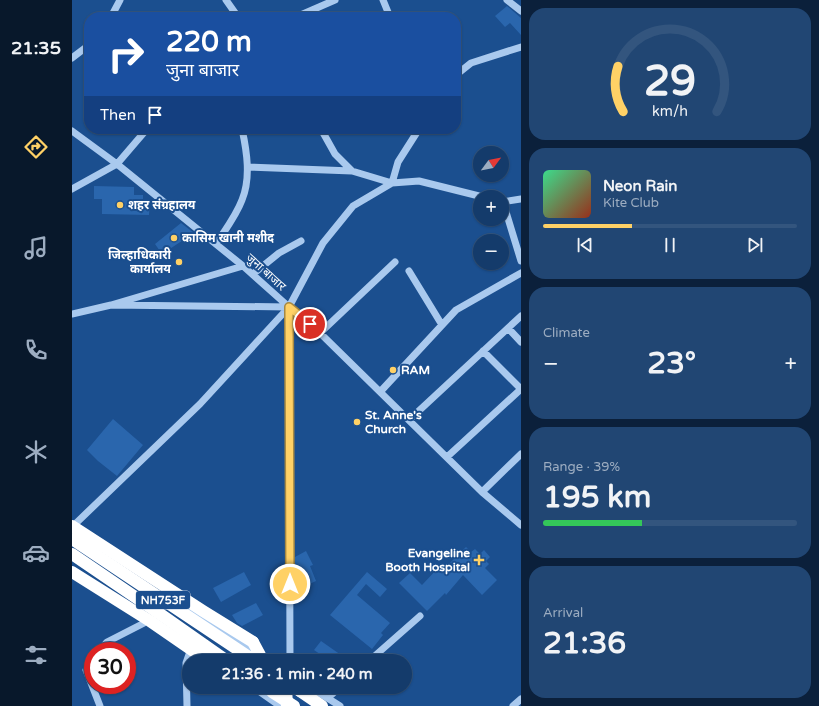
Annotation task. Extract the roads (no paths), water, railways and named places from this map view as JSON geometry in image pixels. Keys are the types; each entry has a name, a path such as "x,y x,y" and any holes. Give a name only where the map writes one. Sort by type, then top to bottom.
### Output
{"highway":[{"path":"72,527 253,642 259,654"},
{"name":"NH753F","path":"72,539 253,654"},
{"path":"72,554 217,654"},
{"path":"72,572 150,621 198,654"},
{"path":"274,694 294,706"},
{"path":"286,694 287,706"},
{"path":"298,706 299,694"},
{"path":"311,694 325,702"}],"street":[{"path":"114,12 120,0"},
{"path":"226,0 234,12"},
{"path":"307,12 335,0"},
{"path":"383,0 388,12"},
{"path":"507,0 521,10"},
{"path":"461,70 471,63 521,46"},
{"path":"72,58 84,49"},
{"name":"जुना बाजार","path":"72,131 118,164 244,266 320,333 482,492 521,525"},
{"path":"72,189 118,164 143,134"},
{"path":"216,244 242,200 247,182 248,167 243,134"},
{"path":"324,134 336,154 352,171"},
{"path":"72,527 200,404 289,307 323,243 353,206 392,183 398,162 416,134"},
{"path":"248,167 352,171 392,183 419,181 473,194"},
{"path":"509,201 521,199"},
{"path":"509,222 521,261"},
{"path":"253,274 279,253 301,241"},
{"path":"320,333 395,262"},
{"path":"72,314 111,305 244,266"},
{"path":"409,271 442,325"},
{"path":"380,392 456,310 521,273"},
{"path":"111,305 289,307"},
{"path":"289,307 290,654"},
{"path":"409,420 521,316"},
{"path":"508,328 521,342"},
{"path":"447,457 521,389 483,351"},
{"path":"482,492 521,454"},
{"path":"72,531 254,654"},
{"path":"72,565 204,654"},
{"path":"377,654 420,616"},
{"path":"107,642 152,619"},
{"path":"187,706 186,663 192,646"},
{"path":"95,694 100,706"},
{"path":"263,694 280,706"},
{"path":"325,702 333,694"},
{"path":"513,706 521,699"},
{"path":"325,702 340,706"}],"place":[{"name":"शहर संग्रहालय","path":"120,205"},
{"name":"कासिम खानी मशीद","path":"174,238"},
{"name":"जिल्हाधिकारी कार्यालय","path":"179,262"},
{"name":"RAM","path":"393,370"},
{"name":"St. Anne's Church","path":"357,422"},
{"name":"Evangeline Booth Hospital","path":"479,560"}]}
